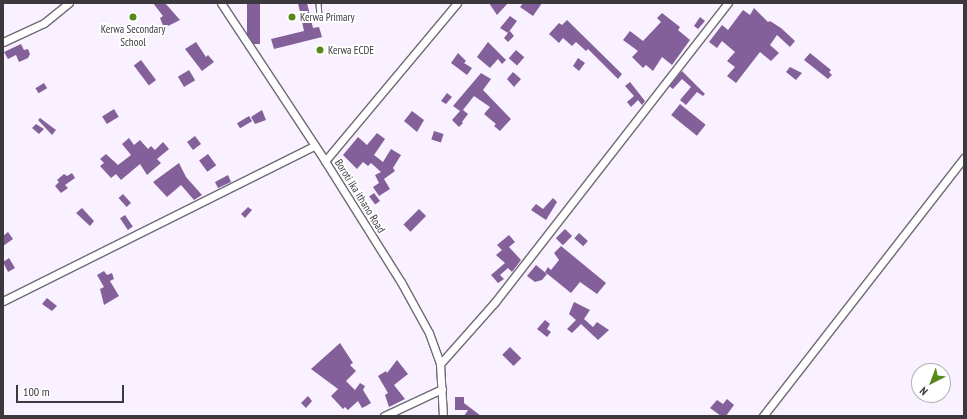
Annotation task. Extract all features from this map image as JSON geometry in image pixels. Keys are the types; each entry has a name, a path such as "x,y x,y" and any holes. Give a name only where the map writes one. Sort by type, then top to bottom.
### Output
{"street":[{"path":"3,42 44,23 69,3"},
{"name":"Boroti Ika ithano Road","path":"221,3 314,146 326,161 401,282 429,332 440,364 443,416"},
{"path":"326,161 457,3"},
{"path":"440,364 495,302 728,3"},
{"path":"3,301 314,146"},
{"path":"763,416 964,158"},
{"path":"384,416 442,389"}],"lane":[{"path":"319,3 320,18"}],"building":[{"path":"153,3 165,3 180,20 164,28 160,18 163,16"},
{"path":"247,3 260,3 260,44 247,44"},
{"path":"298,3 307,3 313,28 319,27 322,37 274,49 271,39 304,31"},
{"path":"489,3 508,3 497,15"},
{"path":"523,3 542,3 533,16 520,7"},
{"path":"754,8 768,22 770,21 781,28 795,41 790,47 777,35 770,45 779,53 771,61 760,52 736,83 727,76 735,67 727,61 735,52 722,41 717,48 709,42 722,25 728,30 743,10 750,15"},
{"path":"662,13 680,27 678,30 690,40 672,65 662,57 653,71 646,65 643,68 632,57 638,51 623,40 630,31 643,41 661,22 657,18"},
{"path":"510,16 517,21 508,33 500,28"},
{"path":"700,17 705,21 698,29 694,26"},
{"path":"567,20 622,74 618,79 588,49 586,51 576,42 572,46 563,38 559,43 549,34 559,23 562,25"},
{"path":"510,31 514,36 508,42 504,38"},
{"path":"196,42 206,57 208,55 214,62 202,71 185,49"},
{"path":"488,42 506,60 502,64 498,59 490,68 477,57"},
{"path":"21,44 24,50 28,49 30,54 28,58 19,62 16,55 8,59 4,52"},
{"path":"516,50 524,57 517,66 509,58"},
{"path":"458,53 466,61 464,63 472,68 467,75 451,63"},
{"path":"810,53 831,70 829,72 832,75 828,79 804,60"},
{"path":"578,58 585,63 579,71 573,66"},
{"path":"141,60 156,80 149,85 134,65"},
{"path":"790,67 802,73 796,80 786,72"},
{"path":"189,70 195,80 184,87 178,77"},
{"path":"682,71 705,94 703,96 697,92 686,105 680,100 691,87 682,79 673,89 669,86"},
{"path":"513,72 521,79 514,87 507,79"},
{"path":"481,73 491,79 483,90 511,119 500,131 494,126 496,124 484,114 490,107 474,96 463,110 468,114 462,122 463,123 459,127 452,120 460,111 453,106"},
{"path":"630,82 645,101 642,105 638,100 631,107 627,102 634,96 625,86"},
{"path":"44,83 47,88 39,93 35,88"},
{"path":"447,93 452,97 446,104 441,101"},
{"path":"680,104 706,125 697,136 671,115"},
{"path":"114,109 119,117 107,124 102,116"},
{"path":"262,110 266,120 255,124 251,117"},
{"path":"412,111 424,120 417,132 404,121"},
{"path":"249,116 252,121 240,128 237,123"},
{"path":"40,118 56,130 52,135 38,120"},
{"path":"36,124 44,129 39,134 32,128"},
{"path":"434,131 444,134 441,143 431,140"},
{"path":"377,133 385,139 374,155 383,162 391,149 401,155 393,168 395,171 384,179 390,189 379,196 373,187 379,183 375,175 381,172 371,163 368,166 363,162 357,169 343,155 358,137 367,145"},
{"path":"195,136 201,144 193,150 187,142"},
{"path":"129,138 134,145 140,140 148,149 151,146 155,150 163,142 169,149 157,159 161,163 147,175 140,164 121,180 116,174 111,178 100,166 104,163 100,159 106,154 118,165 131,155 122,144"},
{"path":"208,154 216,165 207,172 199,160"},
{"path":"179,163 186,177 202,195 194,200 181,185 167,197 153,182"},
{"path":"72,173 75,178 65,185 68,188 61,193 55,186 59,182 57,180 64,174 67,176"},
{"path":"228,175 231,182 218,188 215,182"},
{"path":"374,193 380,201 375,205 369,197"},
{"path":"123,194 131,203 127,207 119,198"},
{"path":"553,198 557,202 546,220 531,210 536,204 543,209"},
{"path":"248,207 252,210 245,218 241,214"},
{"path":"82,208 94,221 90,226 76,213"},
{"path":"419,209 426,216 411,232 403,225"},
{"path":"125,215 133,227 128,230 120,218"},
{"path":"565,229 572,236 563,245 556,238"},
{"path":"8,232 13,239 3,246 3,236"},
{"path":"579,233 588,241 583,246 574,238"},
{"path":"509,235 515,242 509,247 521,260 512,272 508,268 500,275 504,279 498,283 491,275 505,263 496,255 502,250 497,245"},
{"path":"561,246 606,283 597,294 580,282 571,293 545,272 548,267 551,270 559,260 554,253"},
{"path":"9,258 15,268 8,272 3,262"},
{"path":"536,265 547,274 542,280 535,282 527,276"},
{"path":"104,271 107,275 112,273 114,279 110,281 119,296 104,305 100,289 104,287 97,275"},
{"path":"47,298 57,306 52,311 42,304"},
{"path":"574,302 590,310 584,319 593,327 597,322 609,330 598,340 581,324 572,333 567,329 576,320 569,314"},
{"path":"545,320 550,324 547,329 551,332 547,337 537,329"},
{"path":"340,343 353,363 350,365 356,371 346,381 355,390 360,383 365,386 363,390 371,403 362,408 358,401 348,410 345,407 343,409 331,396 338,389 311,369"},
{"path":"510,347 521,358 514,366 502,355"},
{"path":"397,360 408,374 394,385 405,399 389,407 385,395 388,393 378,376 386,371 387,373"},
{"path":"308,396 312,401 306,408 301,403"},
{"path":"455,397 464,397 464,403 481,416 464,416 468,410 455,410"},
{"path":"727,399 734,405 726,416 721,416 710,408 717,400 723,404"}],"place":[{"name":"Kerwa Secondary School","path":"133,17"},
{"name":"Kerwa Primary","path":"292,17"},
{"name":"Kerwa ECDE","path":"320,50"}]}
